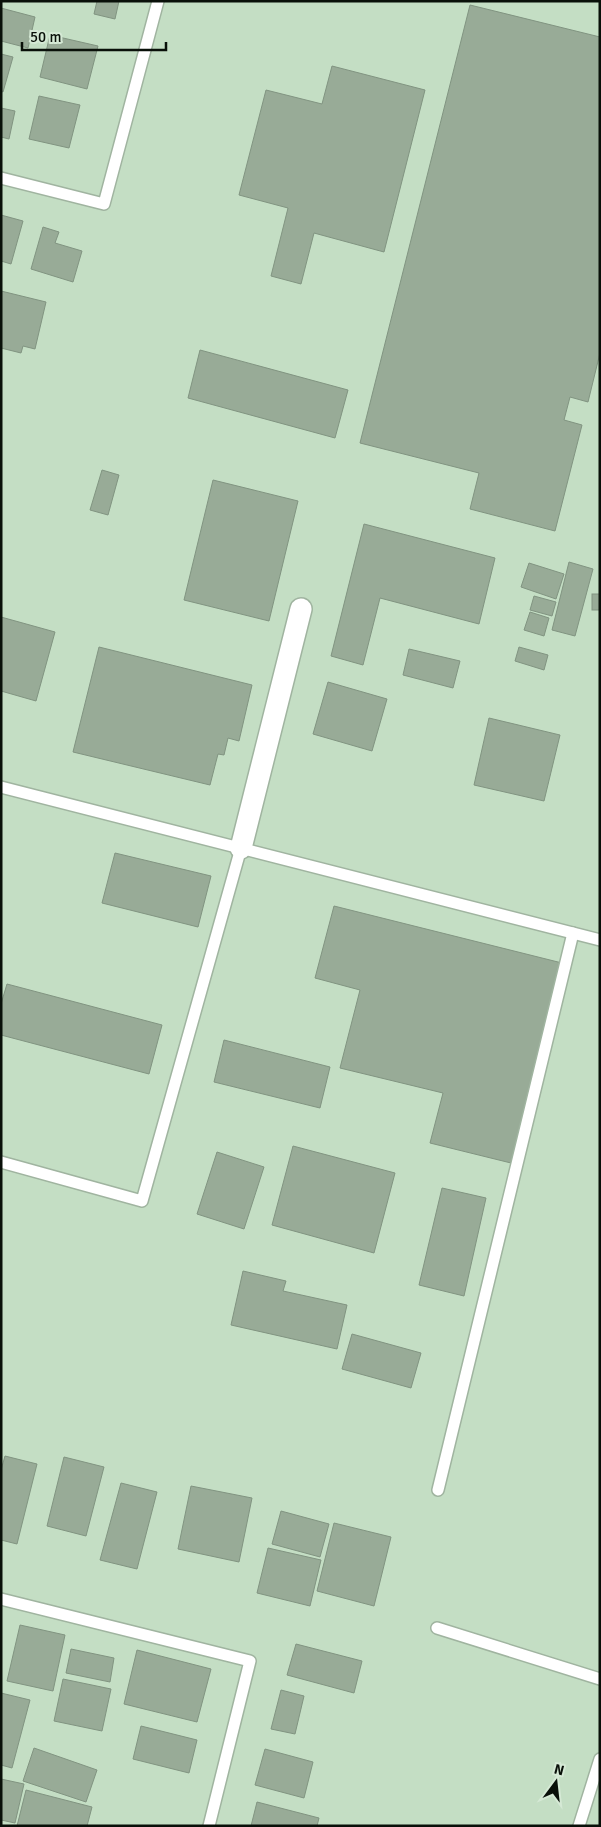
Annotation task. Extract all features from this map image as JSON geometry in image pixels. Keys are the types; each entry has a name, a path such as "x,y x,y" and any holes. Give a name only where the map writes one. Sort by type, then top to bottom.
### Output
{"street":[{"path":"241,848 302,609"}],"lane":[{"path":"1,178 104,204 158,1"},
{"path":"1,787 600,940"},
{"path":"1,1162 142,1201 241,848"},
{"path":"438,1490 573,933"},
{"path":"1,1599 250,1661 209,1826"},
{"path":"437,1628 600,1679"},
{"path":"579,1826 600,1759"}],"shaded area":[{"path":"1,1 600,1 600,1826 1,1826"}],"building":[{"path":"97,1 119,1 115,19 94,14"},
{"path":"470,5 600,37 600,353 588,402 570,397 564,420 582,425 555,531 470,509 479,473 360,443"},
{"path":"1,8 35,17 28,48 1,41"},
{"path":"50,35 98,46 87,89 40,77"},
{"path":"1,54 13,57 3,92 1,91"},
{"path":"332,66 425,90 384,252 314,233 301,284 271,276 288,208 239,195 266,90 322,104"},
{"path":"39,96 80,105 69,148 29,139"},
{"path":"1,108 15,111 9,139 1,137"},
{"path":"1,215 23,221 11,264 1,261"},
{"path":"43,227 59,232 55,243 82,251 73,282 31,269"},
{"path":"1,291 46,302 35,349 23,346 21,353 1,348"},
{"path":"200,350 348,390 335,438 188,398"},
{"path":"102,470 119,475 108,515 90,510"},
{"path":"213,480 298,501 269,621 184,600"},
{"path":"364,524 495,558 479,624 380,598 363,665 331,656"},
{"path":"569,562 593,569 575,636 552,630"},
{"path":"529,563 564,574 556,599 521,587"},
{"path":"592,594 600,594 600,610 592,610"},
{"path":"534,596 556,602 552,616 530,610"},
{"path":"530,612 549,618 544,636 524,630"},
{"path":"1,617 55,632 36,701 1,691"},
{"path":"99,647 252,685 239,741 228,738 224,755 218,754 210,785 73,752"},
{"path":"519,647 548,655 544,670 515,661"},
{"path":"409,649 460,661 453,688 403,675"},
{"path":"328,682 387,699 372,751 313,734"},
{"path":"489,718 560,735 544,801 474,785"},
{"path":"115,853 211,876 198,927 102,903"},
{"path":"334,906 562,963 511,1163 430,1143 443,1093 340,1068 360,990 315,978"},
{"path":"7,984 162,1025 149,1074 1,1035 1,1004"},
{"path":"224,1040 330,1067 320,1108 214,1082"},
{"path":"293,1146 395,1173 374,1253 272,1225"},
{"path":"217,1152 264,1167 244,1229 197,1214"},
{"path":"442,1188 486,1198 464,1296 419,1285"},
{"path":"243,1271 286,1281 283,1291 347,1305 337,1349 231,1325"},
{"path":"352,1334 421,1353 411,1388 342,1369"},
{"path":"5,1456 37,1464 17,1544 1,1540 1,1470"},
{"path":"64,1457 104,1467 86,1536 47,1526"},
{"path":"121,1483 157,1492 137,1569 100,1560"},
{"path":"191,1486 252,1498 239,1562 178,1549"},
{"path":"281,1511 329,1524 320,1557 272,1544"},
{"path":"334,1523 391,1537 374,1606 317,1591"},
{"path":"268,1548 321,1560 310,1606 257,1593"},
{"path":"20,1625 65,1635 53,1691 7,1681"},
{"path":"296,1644 362,1661 354,1693 287,1675"},
{"path":"71,1649 114,1658 110,1682 66,1673"},
{"path":"137,1650 211,1669 197,1722 124,1704"},
{"path":"63,1679 111,1689 102,1731 54,1721"},
{"path":"281,1690 304,1696 295,1734 271,1729"},
{"path":"1,1693 30,1700 12,1768 1,1765"},
{"path":"141,1726 197,1740 189,1773 133,1759"},
{"path":"34,1748 97,1770 86,1802 23,1781"},
{"path":"265,1749 313,1762 304,1798 255,1785"},
{"path":"1,1779 24,1784 15,1823 1,1820"},
{"path":"26,1790 92,1807 87,1826 17,1826"},
{"path":"257,1802 319,1818 317,1826 251,1826"}]}
